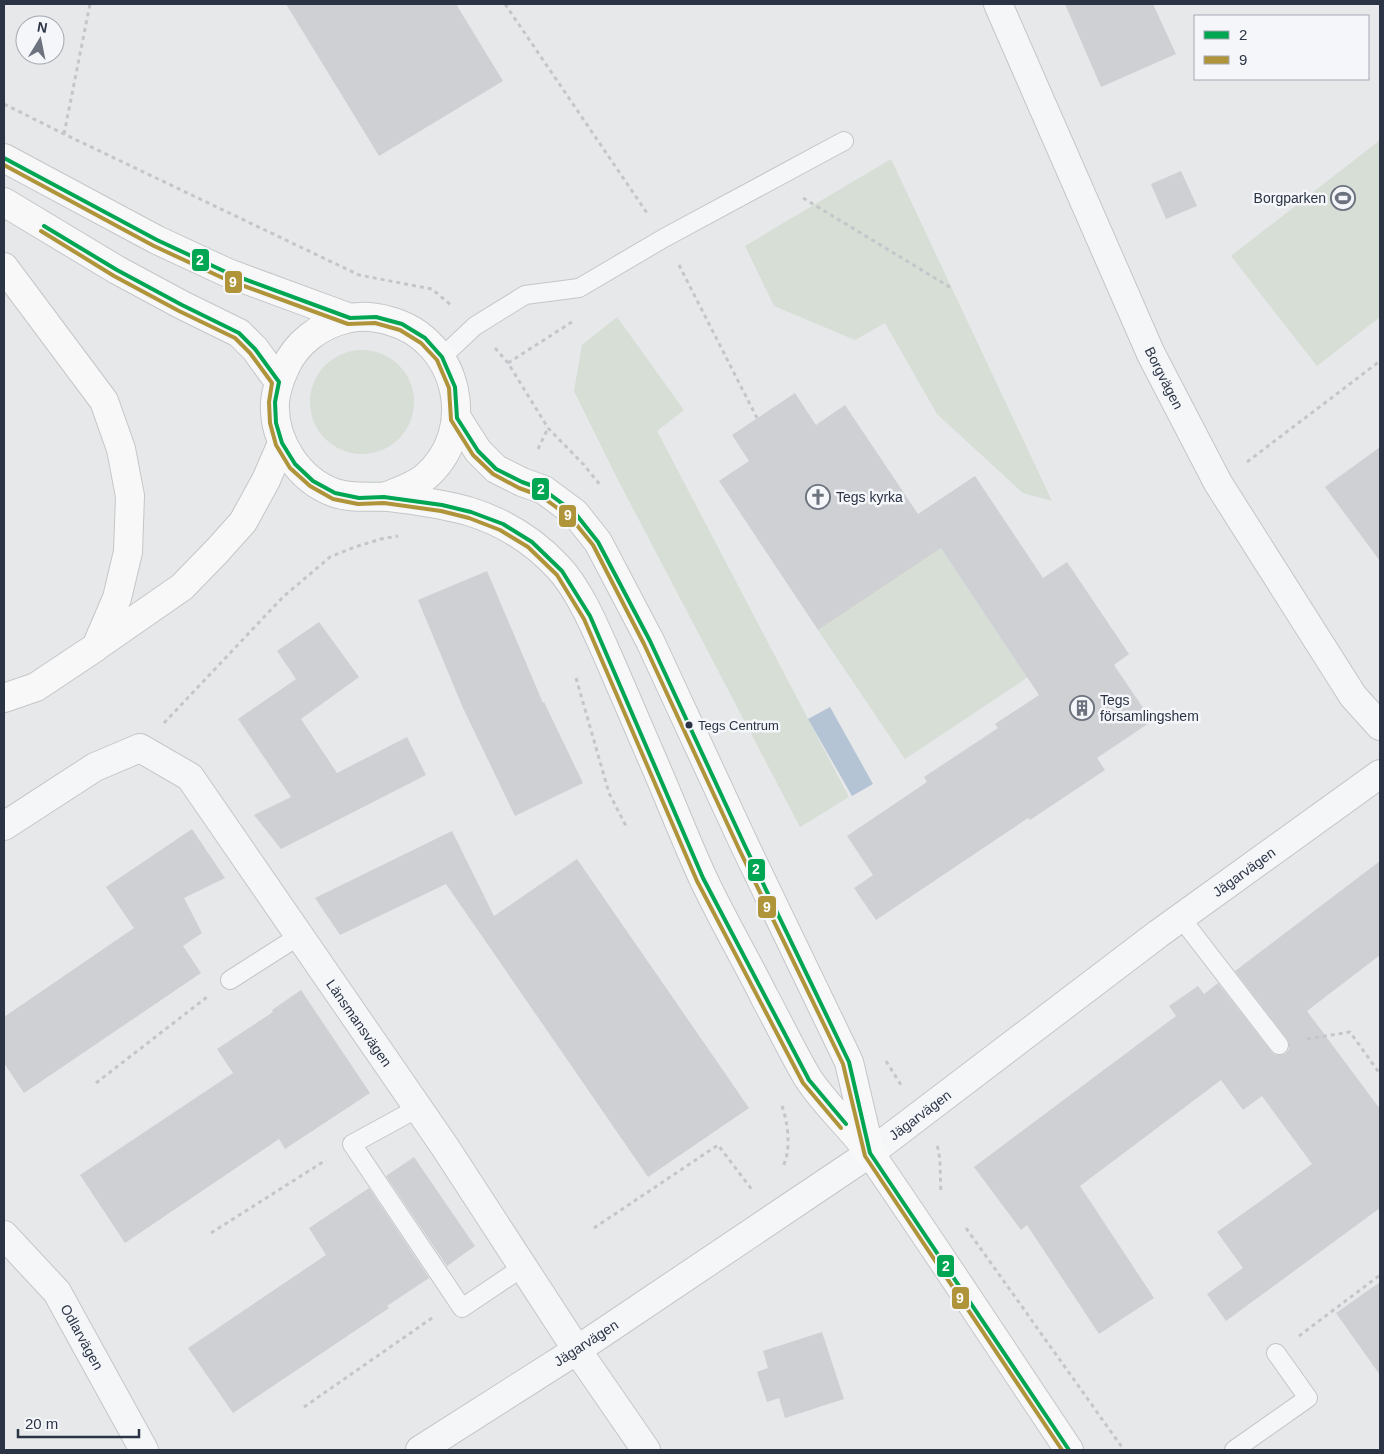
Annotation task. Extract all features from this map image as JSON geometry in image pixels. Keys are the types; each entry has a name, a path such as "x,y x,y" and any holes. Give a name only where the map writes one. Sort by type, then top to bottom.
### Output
{"street":[{"name":"Borgvägen","path":"998,4 1151,354 1218,483 1353,696 1380,726"},
{"path":"4,158 158,240 228,273 350,318"},
{"path":"4,202 117,270 239,333 255,349 279,382"},
{"path":"4,267 104,401 121,449 130,496 128,552 118,598 96,647"},
{"path":"384,497 405,490 424,477 440,461 451,440 457,418 454,387 442,357 425,338 402,324 376,317 350,318 326,326 305,340 289,359 279,382 275,402 276,423 282,443 295,464 313,481 335,493 359,498 384,497 442,505 471,512 503,524 532,542 562,571 590,616 703,878 809,1080 870,1153 1068,1450"},
{"path":"457,418 478,451 496,468 522,482 544,490 574,512 598,542 646,632 745,846 849,1062 870,1153"},
{"path":"4,698 36,687 182,587 243,522 266,480 282,443"},
{"path":"4,826 95,767 140,748"},
{"name":"Länsmansvägen","path":"140,748 190,777 418,1108 576,1350 646,1450"},
{"name":"Jägarvägen","path":"420,1450 576,1350 870,1153 1181,918 1380,774"},
{"name":"Odlarvägen","path":"4,1235 57,1292 144,1450"}],"lane":[{"path":"442,357 475,326 525,295 579,288 664,238 844,141"},
{"path":"1181,918 1280,1044"},
{"path":"230,980 299,936"},
{"path":"418,1108 352,1144 462,1308 522,1267"},
{"path":"1234,1450 1308,1398 1276,1353"}],"path":[{"path":"4,104 64,134 90,4"},
{"path":"505,4 664,238 757,418"},
{"path":"772,180 952,289"},
{"path":"508,363 584,315"},
{"path":"1218,483 1380,361"},
{"path":"522,482 548,428"},
{"path":"140,748 283,597 330,557 381,539 400,536"},
{"path":"574,673 581,691 598,759 609,793 627,828"},
{"path":"96,1083 230,980"},
{"path":"1280,1044 1350,1032 1380,1074"},
{"path":"780,1102 786,1118 788,1144 784,1164 780,1171"},
{"path":"211,1233 352,1144"},
{"path":"594,1228 718,1145 756,1195"},
{"path":"1276,1353 1380,1275"},
{"path":"304,1407 457,1300"}],"shaded area":[{"name":"Borgparken","path":"1380,140 1380,317 1317,366 1231,256"},
{"path":"891,159 1052,501 1023,493 937,414 885,323 855,340 774,306 745,246"},
{"path":"617,317 684,410 657,431 849,797 800,827 617,478 574,391 582,345"},
{"path":"362,350 382,354 399,365 410,382 414,402 410,422 399,439 382,450 362,454 342,450 325,439 314,422 310,402 314,382 325,365 342,354"},
{"path":"941,548 1028,677 905,759 818,630"}],"water":[{"path":"830,707 873,784 852,796 808,719"}],"building":[{"path":"286,4 456,4 503,81 379,156"},
{"path":"1065,4 1153,4 1176,54 1101,87"},
{"path":"1181,171 1197,206 1166,219 1151,184"},
{"name":"Tegs församlingshem","path":"795,393 816,425 845,405 918,514 975,476 1043,578 1067,562 1129,654 1114,665 1152,721 1097,758 1105,770 1030,820 1028,818 876,920 854,888 873,875 847,836 927,782 924,777 998,728 995,724 1039,695 941,548 818,630 719,481 749,461 732,435"},
{"path":"1380,447 1380,561 1325,487"},
{"path":"487,571 543,703 583,783 515,816 463,708 418,600"},
{"path":"319,622 359,677 301,719 337,773 407,737 426,775 281,849 254,815 291,797 238,719 296,679 277,651"},
{"path":"192,829 225,878 184,898 202,933 183,946 201,973 24,1093 4,1063 4,1017 134,928 106,887"},
{"path":"452,831 494,916 577,859 749,1108 648,1177 446,884 340,935 315,898"},
{"path":"1380,861 1380,955 1307,1011 1380,1109 1380,1208 1226,1321 1207,1294 1243,1268 1217,1232 1312,1164 1262,1096 1243,1110 1221,1080 1080,1186 1154,1298 1099,1334 1027,1225 1021,1230 974,1167 1176,1016 1169,1006 1198,986 1204,994 1218,983 1271,1051 1275,1055 1285,1054 1289,1049 1287,1039 1235,971"},
{"path":"301,990 370,1093 285,1149 279,1139 125,1243 80,1175 233,1073 217,1049 273,1012 272,1010"},
{"path":"414,1157 475,1246 447,1266 386,1176"},
{"path":"369,1188 429,1278 387,1306 389,1308 233,1413 188,1348 326,1255 309,1228"},
{"path":"1380,1282 1380,1375 1336,1313"},
{"path":"822,1332 844,1399 785,1418 779,1398 767,1402 757,1372 768,1368 763,1351"}],"transit line":[{"name":"2","path":"4,158 157,240 228,273 350,318 376,317 402,324 425,338 442,357 455,387 457,418 478,451 496,469 544,490 575,513 598,542 650,641 745,846 849,1062 870,1153 1069,1450"},
{"name":"9","path":"4,165 154,246 225,279 348,324 375,323 400,330 421,343 437,360 449,388 451,420 473,455 493,474 519,488 541,496 571,518 593,545 644,644 739,849 843,1064 865,1156 1062,1450"},
{"name":"2","path":"44,226 117,270 239,333 255,349 279,382 275,402 276,423 282,443 295,464 313,481 335,493 359,498 384,497 442,505 471,512 503,524 532,542 562,571 590,616 703,878 809,1080 846,1124"},
{"name":"9","path":"41,231 114,276 179,311 235,338 250,353 272,383 269,402 270,423 276,445 290,468 310,486 333,499 358,504 384,503 441,511 469,518 500,530 528,547 557,575 584,619 697,881 803,1083 841,1128"}],"place":[{"name":"Borgparken","path":"1343,198"},
{"name":"Tegs kyrka","path":"818,497"},
{"name":"Tegs församlingshem","path":"1082,708"},
{"name":"Tegs Centrum","path":"689,725"}]}
